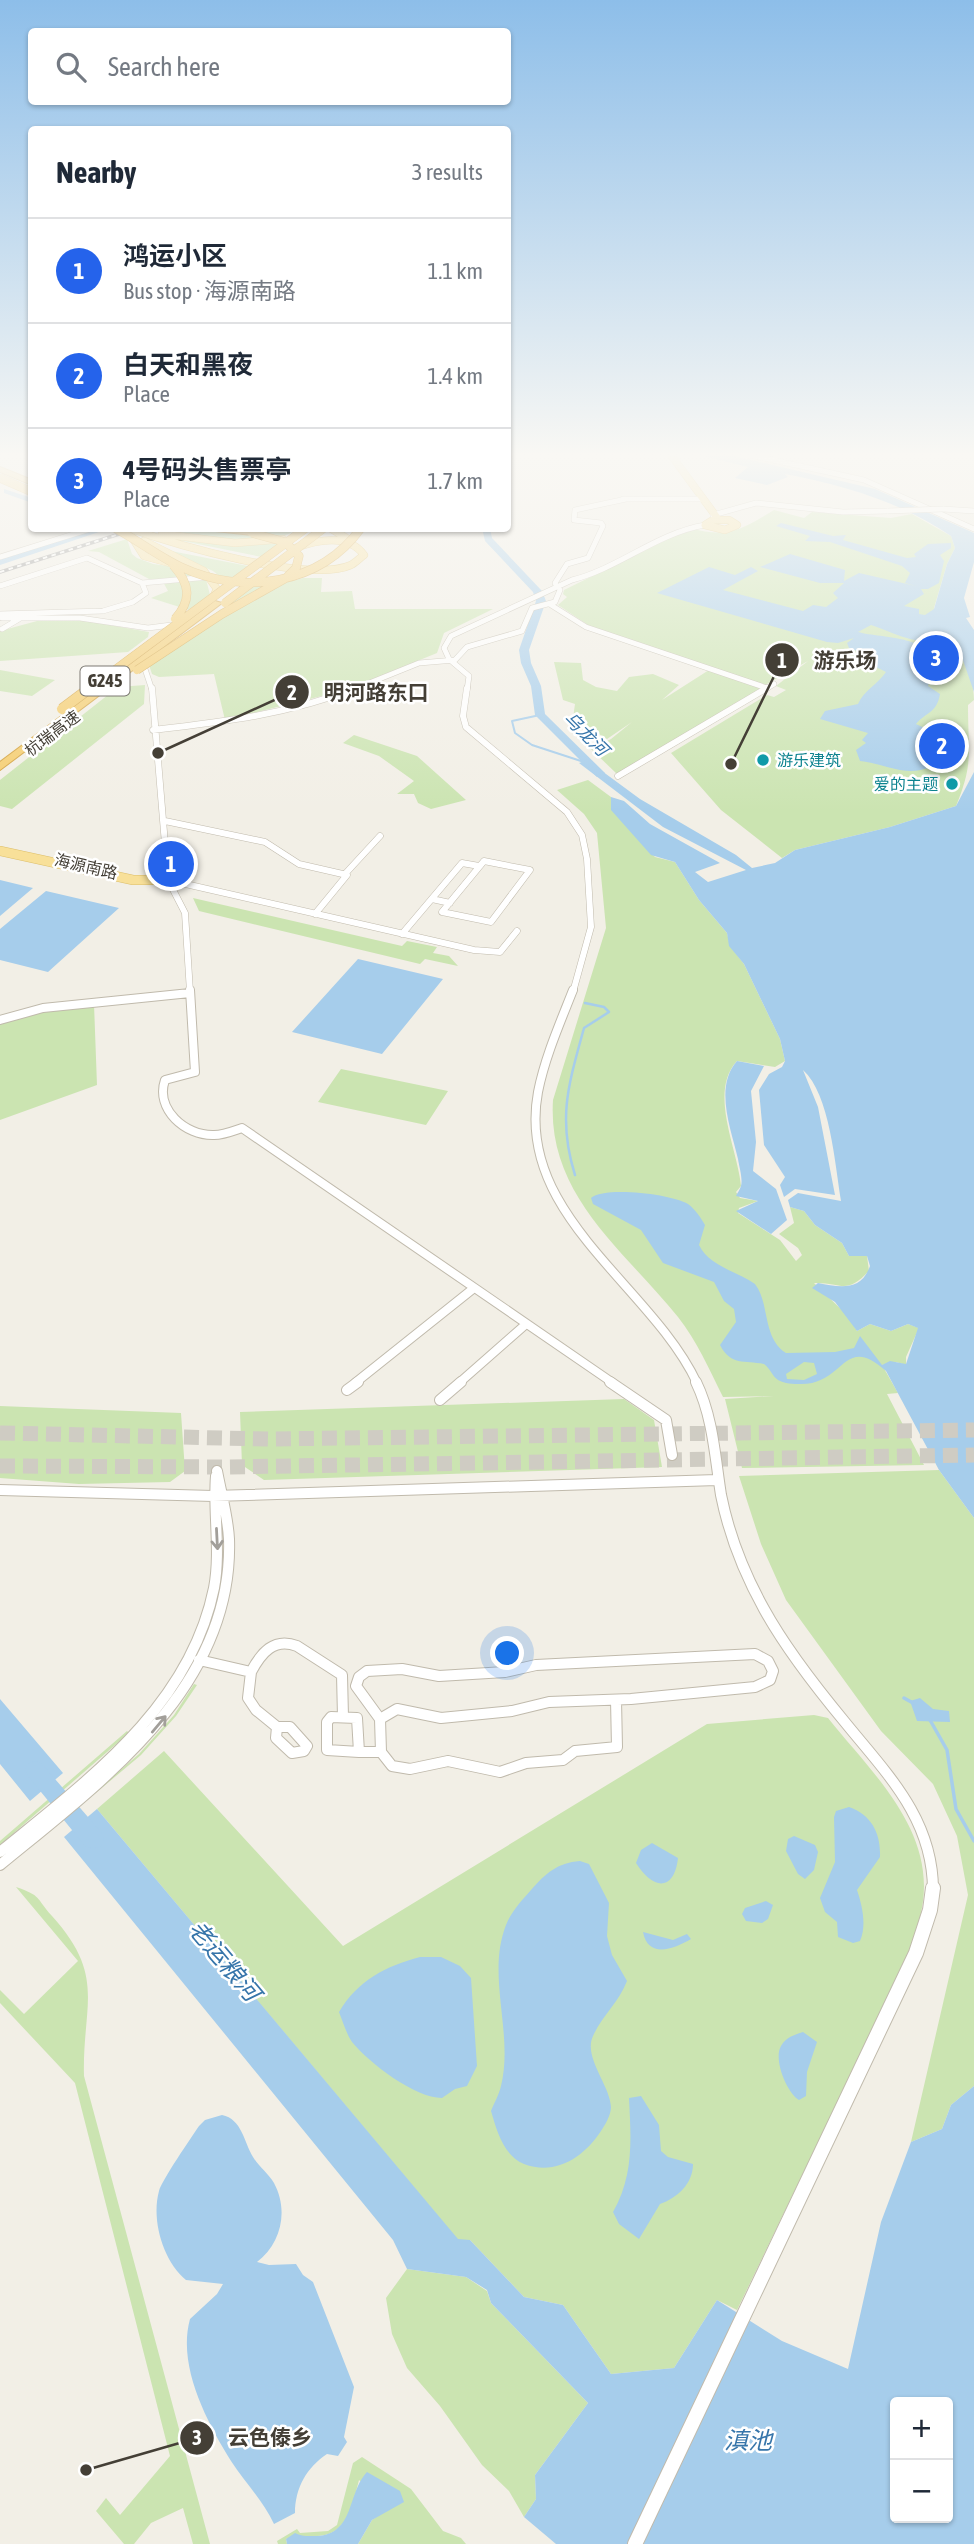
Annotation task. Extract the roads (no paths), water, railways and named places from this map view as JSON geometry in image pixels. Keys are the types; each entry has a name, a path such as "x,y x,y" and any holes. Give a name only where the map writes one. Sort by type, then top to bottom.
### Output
{"highway":[{"path":"62,709 168,625 185,608 190,595 188,585 180,574"},
{"path":"204,574 241,580 300,574"},
{"path":"62,709 247,574"},
{"path":"135,668 262,574"},
{"path":"135,668 281,581 289,574"},
{"name":"G245","path":"135,668 215,603"},
{"name":"G245","path":"0,757 160,639 215,603"},
{"name":"杭瑞高速","path":"0,769 135,668"},
{"name":"杭瑞高速","path":"0,757 62,709"}],"main road":[{"path":"202,574 210,576"},
{"path":"206,574 210,576 217,591 215,603"},
{"name":"G245","path":"215,603 255,574"},
{"name":"海源南路","path":"0,849 133,880 168,880"}],"street":[{"path":"0,586 38,574"},
{"path":"122,574 142,583 210,576"},
{"path":"559,588 555,583 561,574"},
{"path":"594,574 535,596 451,636 444,648 470,680 463,716 466,727 567,812 580,826 585,839 590,936 539,1089 535,1127 538,1147 547,1176 560,1203 657,1317 690,1367 705,1404 716,1454 717,1480 723,1510 746,1576 776,1631 818,1691 906,1796 919,1819 931,1854 934,1884 931,1916 635,2544"},
{"path":"0,616 112,610 138,602 146,593 142,583"},
{"path":"548,605 559,588"},
{"path":"153,730 246,720 326,700 419,663 452,661 467,647 522,631 526,616 536,606 548,605 562,609 586,627 767,688"},
{"path":"0,616 19,619 80,618 148,628 181,624"},
{"path":"2,629 19,619"},
{"path":"148,628 160,639"},
{"path":"135,668 145,670 151,681 153,730 168,880 185,914 195,1072 165,1080 161,1097 169,1112 203,1134 213,1136 242,1128 666,1420 672,1455"},
{"path":"618,776 774,684"},
{"path":"164,821 265,842 299,864 345,874"},
{"path":"345,874 380,836"},
{"path":"484,861 530,870 491,922 442,912 450,903 484,861"},
{"path":"402,934 462,863 479,866"},
{"path":"315,914 347,878 345,874"},
{"path":"168,880 474,950 500,952 517,931"},
{"path":"432,899 450,903"},
{"path":"0,1020 43,1008 190,993"},
{"path":"347,1390 474,1288"},
{"path":"440,1400 525,1325"},
{"path":"0,1490 219,1496 717,1480"},
{"path":"0,1865 35,1830 158,1726 217,1625 226,1590 229,1555 219,1496"},
{"path":"277,1727 245,1696 258,1657 268,1648 281,1643 293,1644 310,1656 331,1662 342,1675 343,1717"},
{"path":"380,1719 397,1709 441,1718 512,1711 549,1702 616,1700 755,1687 770,1680 773,1671 768,1661 755,1654 536,1665 505,1672 468,1672 439,1676 402,1669 367,1671 359,1676 356,1686 380,1719 381,1752 387,1763 399,1769 418,1768 447,1760 492,1772 526,1763 556,1762 575,1751 617,1747 616,1700"},
{"path":"196,1659 251,1672"},
{"path":"359,1752 359,1721 354,1717 331,1717 327,1722 327,1751 359,1752 381,1752"},
{"path":"0,1852 35,1830"}],"water":[{"path":"696,574 753,574 723,590 803,611 813,605 826,607 838,598 833,593 844,583 820,583 785,574 845,574 844,581 862,574 916,586 905,583 910,574 941,574 939,583 928,589 921,589 924,594 904,606 919,609 919,614 925,615 934,609 944,574 971,574 964,598 970,617 966,618 974,630 974,692 958,646 913,640 871,625 858,632 918,644 935,660 938,672 931,675 928,686 940,694 939,700 934,709 916,724 941,736 923,748 934,761 930,767 912,771 860,761 856,750 866,743 862,740 868,733 820,719 825,711 858,704 886,672 864,661 862,653 849,648 847,643 854,638 838,643 827,642 657,593"},
{"path":"587,760 640,799 736,855 752,868 775,863 795,850 890,827 956,806 974,772 974,1518 939,1470 886,1371 872,1360 852,1358 815,1382 792,1384 778,1380 764,1364 733,1359 720,1345 736,1322 734,1309 724,1301 714,1282 663,1263 641,1230 593,1204 591,1198 598,1194 623,1192 668,1197 688,1204 705,1225 699,1245 703,1252 716,1263 755,1284 763,1301 773,1339 786,1353 835,1352 854,1348 860,1336 882,1365 890,1361 906,1364 918,1328 908,1324 891,1331 870,1324 857,1331 835,1302 812,1288 818,1283 841,1286 855,1284 870,1266 867,1256 849,1256 842,1243 815,1225 804,1211 790,1207 788,1200 798,1193 841,1201 830,1131 819,1096 803,1070 818,1107 835,1195 795,1189 784,1197 780,1185 785,1177 764,1145 759,1090 769,1074 782,1067 785,1061 780,1039 744,964 729,946 727,933 699,900 675,862 651,855 611,810 611,797 624,801 650,824 720,863 695,872 708,882 746,870 663,827 579,763","holes":["804,1362 814,1363 817,1374 804,1380 787,1379 786,1374"]},
{"path":"0,880 33,888 0,916"},
{"path":"46,891 119,908 48,972 0,960 0,929"},
{"path":"358,959 443,979 382,1054 292,1032"},
{"path":"737,1061 764,1066 751,1091 756,1142 753,1171 776,1189 787,1220 771,1234 736,1211 758,1201 736,1196 741,1186 741,1176 725,1096 730,1071"},
{"path":"920,1698 933,1709 949,1711 950,1722 917,1721 910,1701"},
{"path":"0,1699 63,1773 30,1801 0,1764"},
{"path":"849,1807 864,1815 874,1826 880,1849 880,1857 857,1890 863,1928 860,1941 853,1943 838,1937 837,1922 825,1912 820,1898 835,1862 834,1817 836,1811"},
{"name":"滇池","path":"97,1809 458,2239 470,2240 524,2297 563,2305 611,2374 674,2368 717,2300 782,2341 848,2369 881,2222 911,2142 942,2129 951,2105 974,2086 974,2544 556,2544 524,2517 536,2499 535,2475 588,2403 491,2303 487,2290 466,2277 407,2269 393,2240 64,1837"},
{"path":"794,1836 815,1845 818,1852 814,1870 805,1879 798,1874 786,1851 788,1839"},
{"path":"652,1843 678,1858 676,1869 667,1882 655,1882 642,1872 636,1863 641,1850"},
{"path":"580,1861 589,1864 609,1903 607,1936 612,1955 627,1981 593,2036 591,2044 591,2053 610,2098 611,2110 601,2131 578,2156 558,2166 536,2167 517,2160 506,2149 491,2111 500,2089 504,2066 499,1984 501,1944 511,1915 536,1884 558,1867"},
{"path":"766,1901 773,1905 768,1919 762,1923 746,1921 742,1914 745,1908"},
{"path":"643,1932 673,1940 687,1934 691,1939 670,1948 656,1949 650,1946"},
{"path":"420,1957 441,1957 460,1966 471,1978 477,2066 467,2086 455,2089 442,2098 406,2086 369,2060 352,2042 339,2012 355,1991 374,1976"},
{"path":"803,2032 817,2042 807,2072 806,2096 799,2100 782,2075 779,2052 785,2040"},
{"path":"641,2096 659,2125 661,2151 668,2157 693,2164 687,2184 678,2194 660,2204 639,2239 619,2224 613,2212 625,2184 630,2156 629,2098"},
{"path":"222,2115 229,2117 238,2126 253,2157 272,2179 279,2194 282,2216 277,2236 272,2246 257,2262 269,2265 296,2264 303,2275 313,2282 354,2387 344,2437 347,2442 338,2456 327,2454 314,2465 300,2487 295,2513 274,2524 222,2446 204,2411 191,2374 187,2337 190,2319 217,2294 223,2284 186,2280 165,2251 158,2227 157,2202 165,2178 199,2126 205,2120"},
{"path":"367,2472 400,2491 404,2502 372,2520 358,2544 287,2544 286,2539 295,2533 317,2536 329,2534 338,2528"}],"waterway":[{"name":"乌龙河","path":"521,574 537,591 541,601 524,650 526,663 536,686 540,715 601,775"},
{"path":"540,715 512,721 515,733 532,745 584,762"},
{"path":"575,1175 566,1118 570,1084 584,1028 609,1012 604,1007 585,1003"},
{"path":"904,1698 913,1703"},
{"path":"930,1720 947,1750 956,1809 974,1841"},
{"name":"老运粮河","path":"35,1770 93,1839"}],"tunnel":[{"path":"0,1433 268,1439 974,1430"},
{"path":"0,1466 228,1467 974,1455"}],"place":[{"name":"4号码头售票亭","path":"936,658"},
{"name":"白天和黑夜","path":"942,746"},
{"name":"明河路东口","path":"158,753"},
{"name":"游乐建筑","path":"763,760"},
{"name":"游乐场","path":"731,764"},
{"name":"爱的主题","path":"952,784"},
{"name":"鸿运小区","path":"171,864"},
{"name":"云色傣乡","path":"86,2470"}]}
